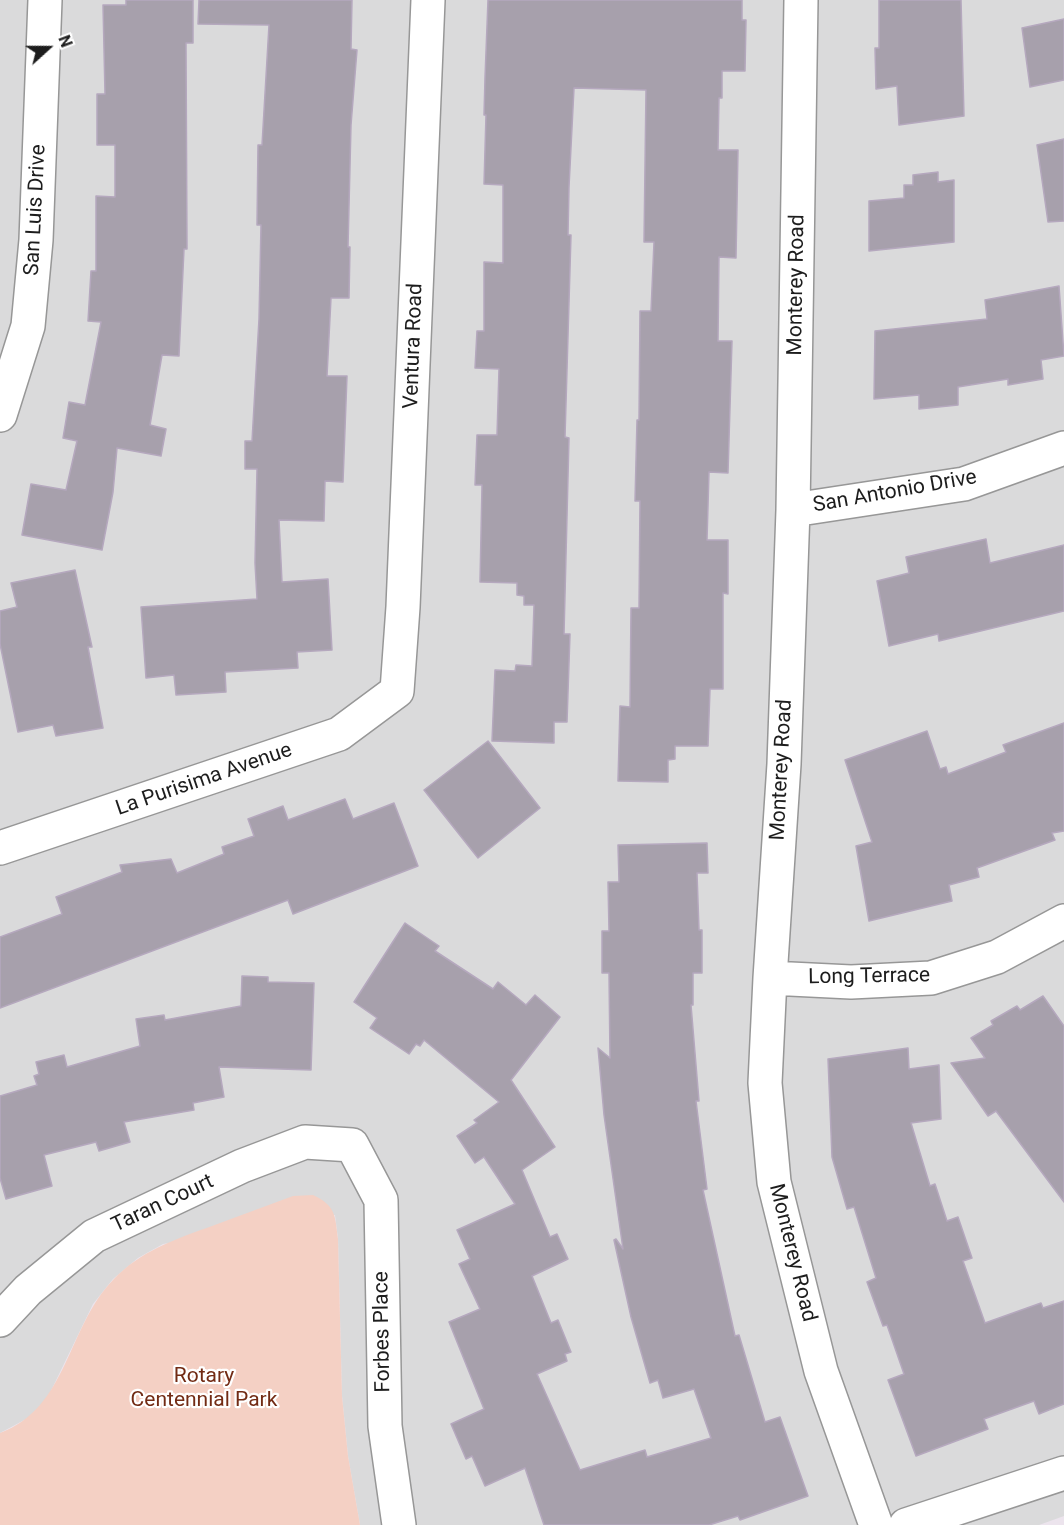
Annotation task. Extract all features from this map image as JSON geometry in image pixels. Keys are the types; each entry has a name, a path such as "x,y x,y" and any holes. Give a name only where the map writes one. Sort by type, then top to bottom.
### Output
{"street":[{"name":"San Luis Drive","path":"0,415 28,326 36,240 45,0"},
{"name":"Ventura Road","path":"397,691 428,0"},
{"name":"Monterey Road","path":"801,0 793,510 784,764 765,1083 774,1182 821,1371 876,1525"},
{"name":"San Antonio Drive","path":"793,510 964,484 1064,448"},
{"name":"La Purisima Avenue","path":"0,848 339,734 397,691"},
{"name":"Long Terrace","path":"770,978 851,982 931,978 997,957 1064,921"},
{"name":"Taran Court","path":"0,1320 28,1290 94,1236 242,1166 305,1142 352,1145"},
{"name":"Forbes Place","path":"352,1145 381,1200 385,1426 399,1525"},
{"path":"906,1525 1064,1473"}],"shaded area":[{"path":"0,0 1064,0 1064,1516 1039,1525 360,1525 348,1456 342,1396 338,1239 335,1215 163,1244 138,1258 113,1279 93,1304 47,1399 30,1417 0,1433"}],"green space":[{"name":"Rotary Centennial Park","path":"313,1195 330,1207 336,1224 342,1396 348,1456 360,1525 0,1525 0,1433 22,1421 40,1405 54,1386 98,1299 113,1280 135,1261 172,1241 293,1196"}],"building":[{"path":"126,0 193,0 193,43 186,43 187,249 184,249 179,356 162,355 150,425 166,429 161,456 117,448 113,492 102,550 22,535 31,484 66,490 77,441 63,438 69,402 85,405 101,322 88,321 91,271 96,271 96,196 115,197 115,145 97,145 97,94 105,94 103,5 126,5"},
{"path":"199,0 352,0 351,49 357,50 351,125 349,298 331,298 327,376 347,376 343,482 325,481 324,521 279,520 282,582 328,579 332,650 297,652 298,668 225,672 226,692 176,695 174,675 146,678 141,607 257,599 255,563 257,469 245,469 245,441 252,441 259,319 261,225 257,225 258,145 262,145 269,25 198,24"},
{"path":"488,0 742,0 742,20 746,20 745,71 722,71 722,98 719,98 718,150 738,150 736,258 719,257 718,341 732,341 728,473 709,472 707,540 728,540 728,594 723,593 723,689 710,689 708,746 675,746 675,759 668,760 668,782 618,781 620,706 630,707 631,608 639,608 640,501 635,501 637,420 639,420 640,311 651,311 654,242 644,242 646,90 574,88 569,187 568,235 571,235 565,437 569,438 564,634 570,634 567,722 554,722 554,743 492,741 495,670 515,671 516,665 532,666 534,605 524,605 524,596 517,595 517,583 480,582 482,485 475,485 477,435 497,435 499,369 475,368 477,331 484,331 484,262 503,263 503,185 484,184"},
{"path":"879,0 961,0 964,116 899,125 897,86 876,89 875,48 879,48"},
{"path":"1064,19 1064,80 1030,87 1022,28"},
{"path":"1064,139 1064,221 1048,222 1037,145"},
{"path":"938,172 938,182 954,180 954,242 869,251 869,201 904,198 904,185 913,185 913,175"},
{"path":"1059,286 1064,356 1041,360 1043,379 1008,385 1008,379 958,387 958,405 919,409 919,395 874,399 875,331 987,319 985,300"},
{"path":"986,539 990,563 1064,545 1064,611 939,641 938,634 889,646 877,581 909,573 906,557"},
{"path":"75,570 92,647 88,647 103,728 56,736 53,725 18,732 0,644 0,611 17,607 11,583"},
{"path":"1064,723 1064,831 1052,833 1055,840 977,868 979,877 949,885 952,901 869,921 856,846 872,842 845,760 927,731 940,769 946,767 948,774 1006,752 1003,745"},
{"path":"488,741 540,808 478,858 424,790"},
{"path":"345,799 353,819 394,803 418,866 293,914 288,900 0,1008 0,937 62,914 56,897 122,872 120,865 171,859 177,873 224,854 222,847 254,836 248,819 283,806 288,820"},
{"path":"707,843 708,873 697,873 699,930 702,930 702,973 693,973 693,1005 691,1005 699,1101 696,1101 707,1189 703,1190 735,1336 739,1335 765,1422 780,1417 808,1496 740,1520 738,1516 709,1525 544,1525 525,1468 485,1486 472,1456 466,1459 451,1424 484,1409 449,1322 480,1309 459,1264 470,1259 457,1230 515,1204 484,1157 475,1163 457,1136 477,1123 474,1120 499,1102 424,1040 420,1046 416,1044 409,1054 370,1028 377,1018 354,1002 405,923 439,946 435,951 493,989 498,982 526,1005 535,995 560,1017 511,1080 555,1147 522,1170 550,1237 557,1234 568,1259 532,1276 551,1323 558,1320 571,1352 565,1354 567,1361 537,1374 580,1470 645,1450 647,1457 711,1438 694,1389 663,1398 658,1380 650,1383 631,1317 614,1240 616,1239 623,1249 604,1115 598,1048 610,1058 609,973 602,973 602,931 609,931 608,882 619,882 618,845"},
{"path":"242,976 268,977 268,982 314,983 311,1070 219,1067 224,1097 193,1103 194,1110 124,1122 130,1142 99,1151 96,1142 44,1155 52,1186 6,1199 0,1178 0,1096 37,1085 34,1076 39,1074 36,1062 64,1055 67,1067 140,1046 136,1019 164,1015 165,1020 241,1006"},
{"path":"1043,996 1064,1026 1064,1202 996,1111 988,1116 951,1063 985,1058 971,1038 993,1025 991,1021 1017,1006 1020,1010"},
{"path":"908,1048 909,1069 939,1065 941,1119 911,1123 930,1186 935,1184 947,1221 958,1217 972,1258 963,1261 985,1323 1041,1303 1043,1308 1064,1301 1064,1404 1039,1414 1034,1401 984,1419 988,1429 916,1456 888,1380 904,1374 887,1325 883,1326 867,1282 876,1278 854,1207 847,1209 832,1157 828,1059"}]}
